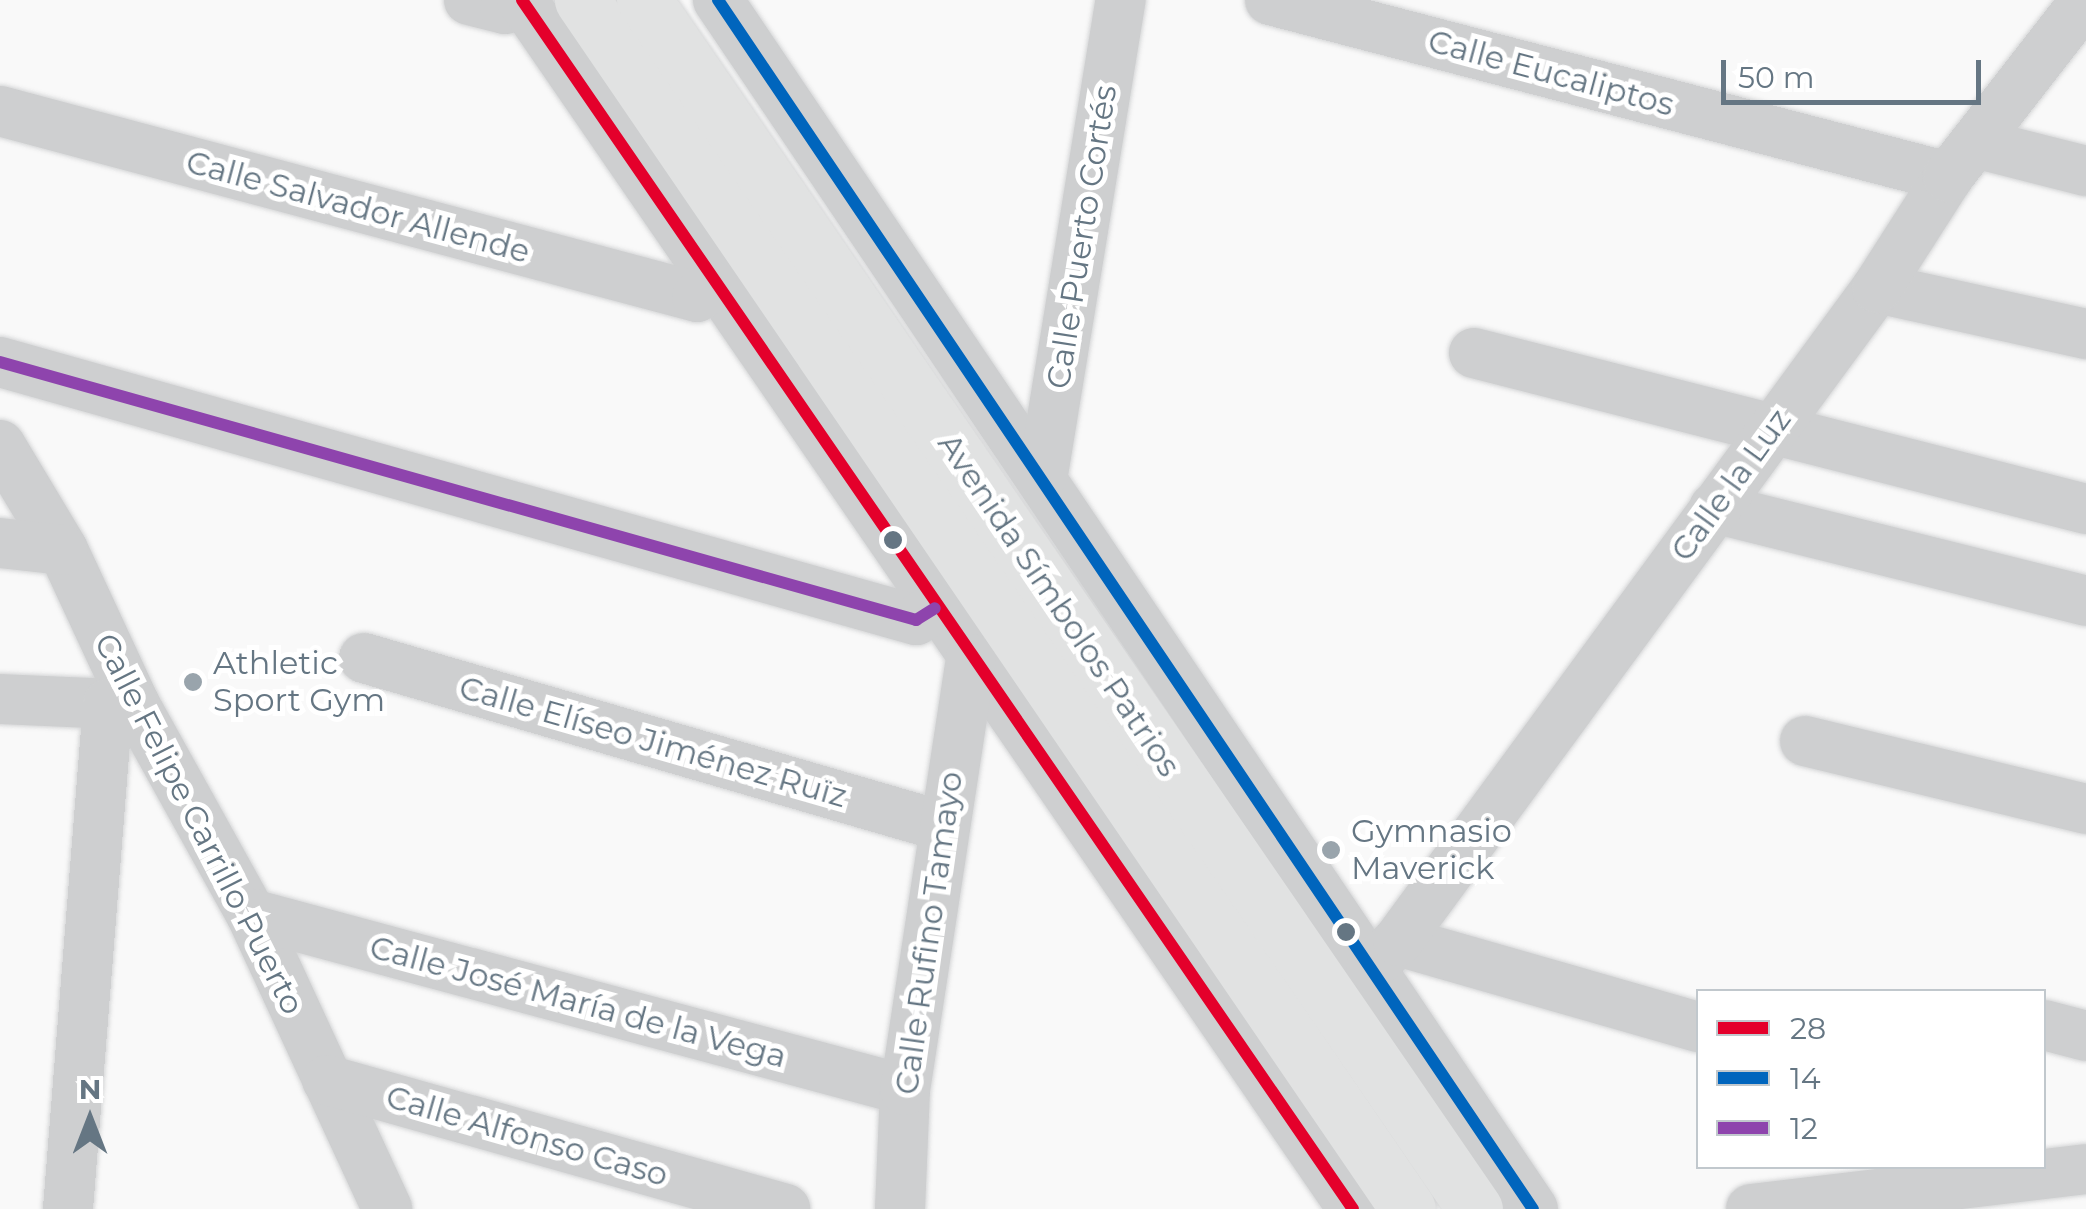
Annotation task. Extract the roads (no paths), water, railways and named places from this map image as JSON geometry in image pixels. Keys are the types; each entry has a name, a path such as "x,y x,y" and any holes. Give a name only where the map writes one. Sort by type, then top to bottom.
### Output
{"main road":[{"name":"Avenida Símbolos Patrios","path":"582,0 1408,1209"},
{"name":"Avenida Símbolos Patrios","path":"644,0 1474,1209"}],"street":[{"path":"469,0 505,10 521,0 934,608 1353,1209"},
{"name":"Avenida Símbolos Patrios","path":"718,0 1043,474 1385,954 1533,1209"},
{"name":"Calle Puerto Cortés","path":"1043,474 1121,0"},
{"name":"Calle Eucaliptos","path":"1270,0 1962,160 2086,170"},
{"name":"Calle la Luz","path":"1385,954 1877,288 1962,160 2086,0"},
{"name":"Calle Salvador Allende","path":"0,111 696,297 713,286"},
{"path":"1877,288 2086,334"},
{"path":"1474,353 1774,425 2086,508"},
{"path":"0,362 916,620 934,608"},
{"name":"Calle Felipe Carrillo Puerto","path":"0,445 63,550 122,704 251,914 387,1209"},
{"path":"1714,508 2086,601"},
{"path":"0,542 63,550"},
{"name":"Calle Elíseo Jiménez Ruïz","path":"364,658 942,826"},
{"name":"Calle Rufino Tamayo","path":"900,1209 905,1090 942,826 971,659"},
{"path":"0,700 122,704 68,1209"},
{"path":"1805,742 2086,810"},
{"name":"Calle José María de la Vega","path":"251,914 905,1090"},
{"path":"1385,954 1696,1026"},
{"path":"2046,1026 2086,1036"},
{"name":"Calle Alfonso Caso","path":"327,1080 785,1209"},
{"path":"1750,1209 1933,1199 2086,1169"}],"place":[{"name":"Athletic Sport Gym","path":"193,682"},
{"name":"Gymnasio Maverick","path":"1331,850"}]}
